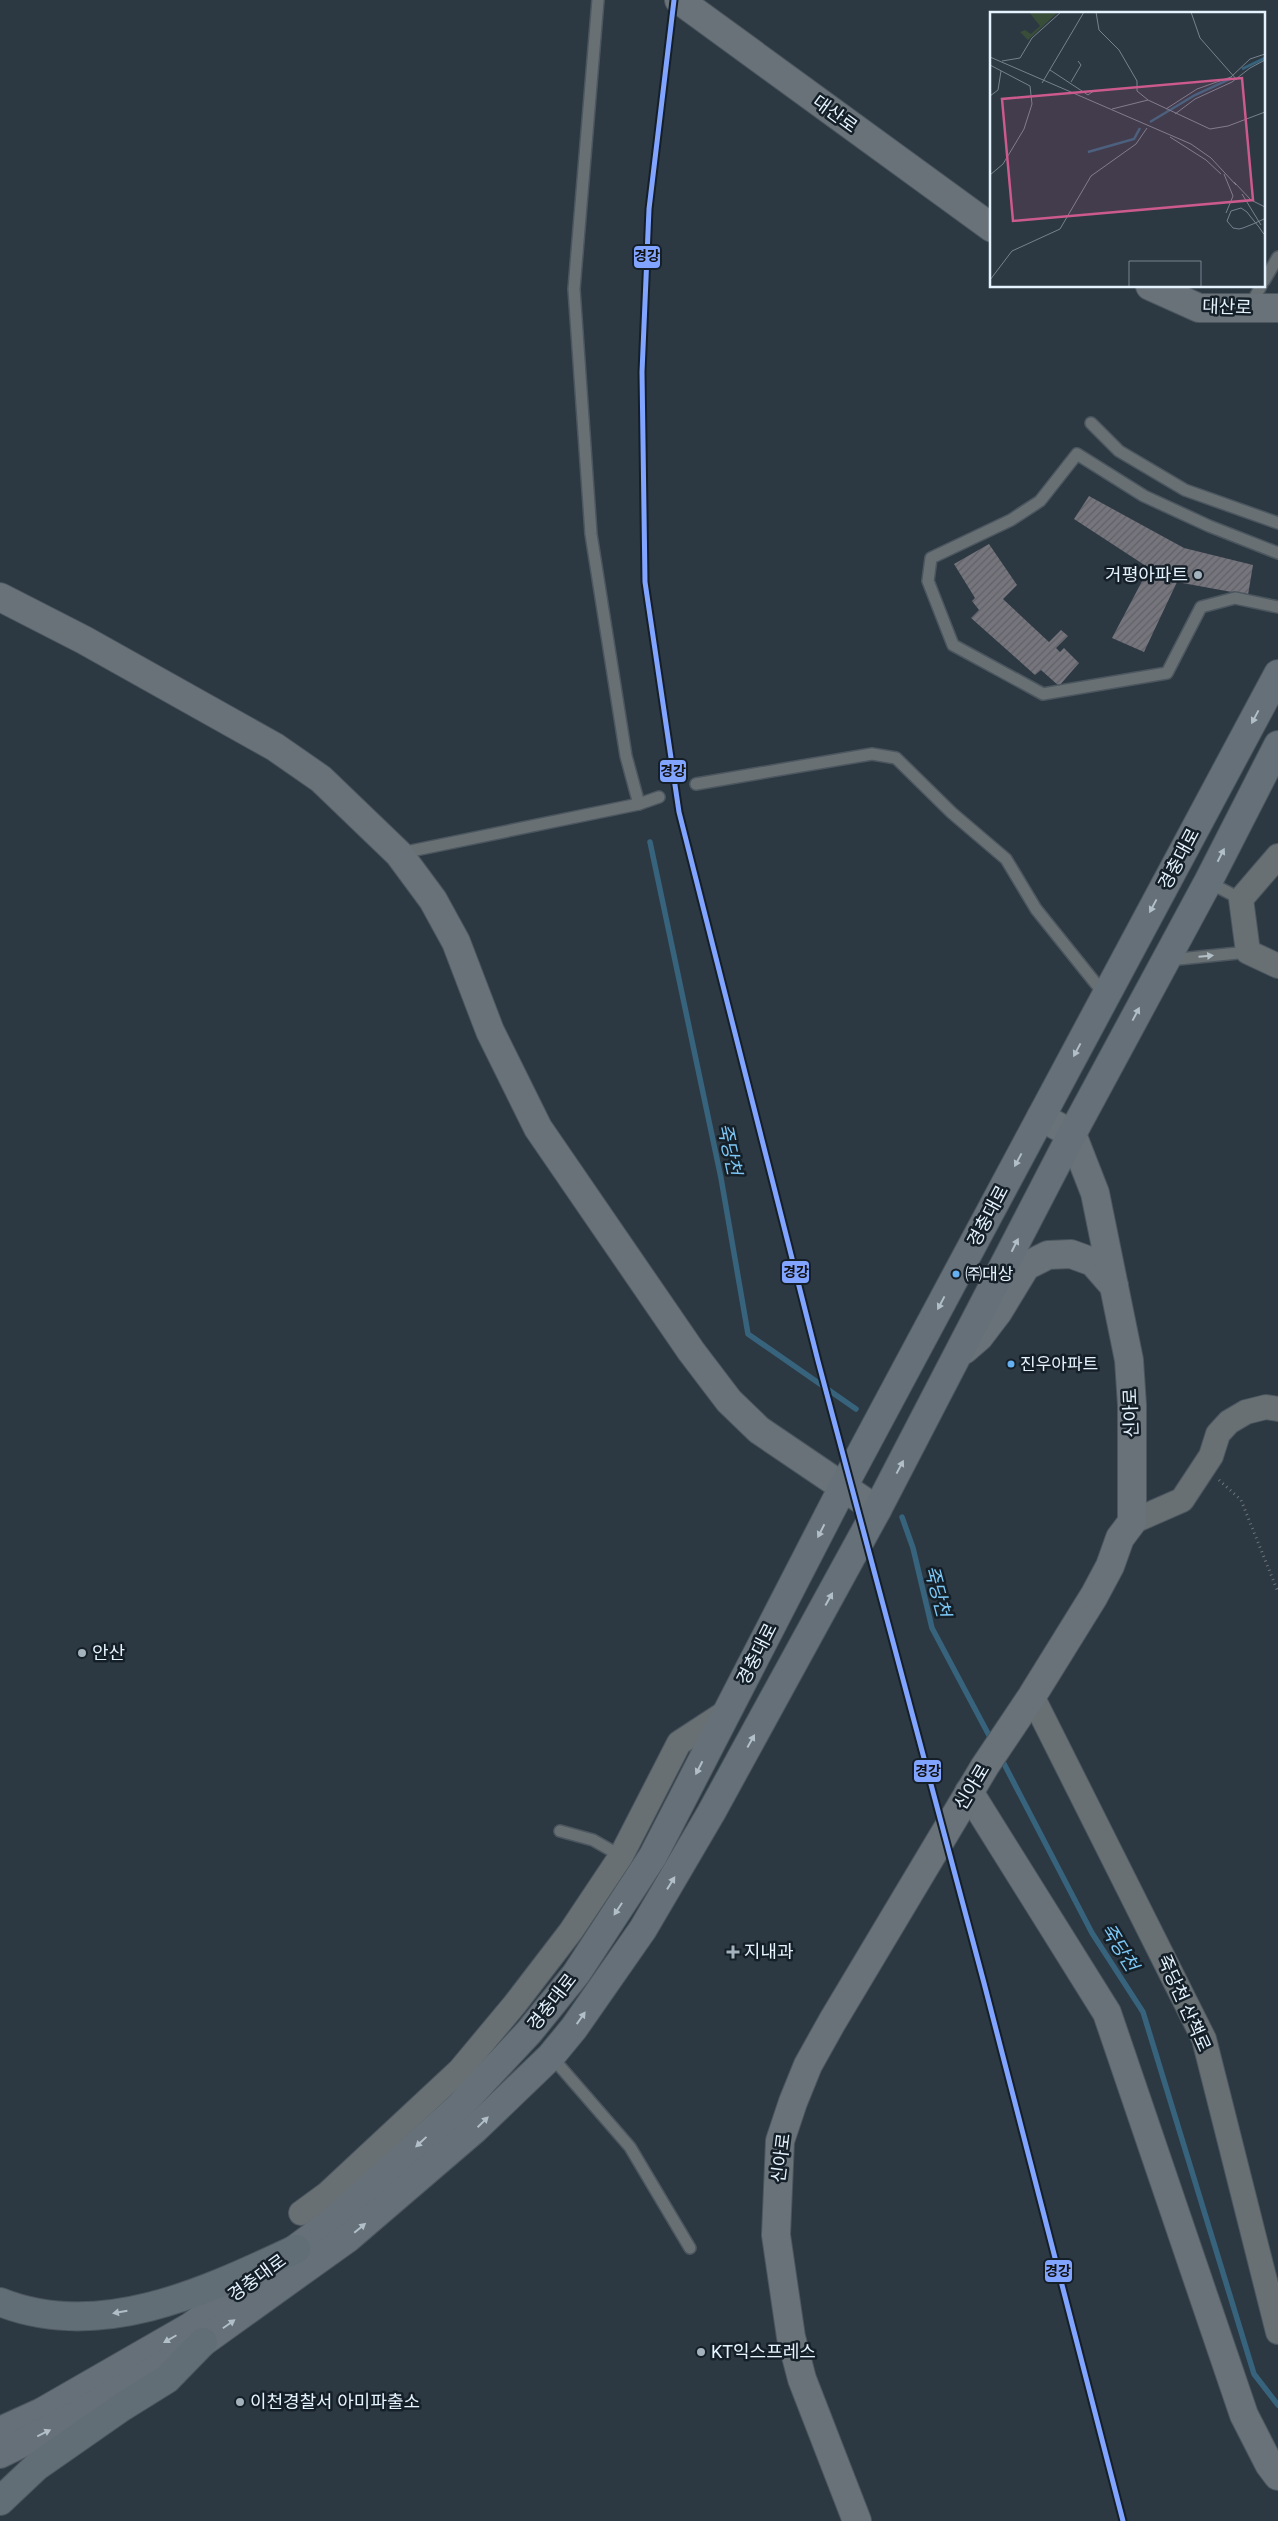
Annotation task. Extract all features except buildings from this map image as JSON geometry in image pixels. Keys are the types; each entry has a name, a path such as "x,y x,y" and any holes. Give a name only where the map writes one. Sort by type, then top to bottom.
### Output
{"highway":[{"path":"0,2302 20,2310 60,2317 101,2316 190,2296 296,2249"},
{"path":"0,2501 36,2467 122,2407 167,2379 203,2342"}],"main road":[{"name":"경충대로","path":"0,2431 42,2412 190,2327 333,2221 451,2114 529,2032 576,1974 653,1856 844,1487 1278,674"},
{"name":"경충대로","path":"0,2454 55,2427 203,2342 348,2238 475,2129 551,2056 599,1994 679,1870 878,1510 1072,1134 1208,882 1278,745"}],"street":[{"name":"대산로","path":"679,0 990,227"},
{"name":"대산로","path":"1154,288 1199,308 1255,297 1278,308"},
{"path":"0,597 84,640 275,747 321,779 399,854 433,900 456,942 490,1031 538,1128 690,1351 729,1401 760,1430 878,1510"},
{"path":"1278,856 1241,900 1248,952 1278,966"},
{"path":"1041,1117 1072,1134"},
{"name":"신아로","path":"857,2521 802,2379 791,2336 776,2235 780,2141 808,2065 969,1792 1032,1696 1110,1566 1120,1538 1132,1522 1132,1405 1129,1360 1095,1193 1072,1134"},
{"path":"961,1352 979,1337 1026,1266 1048,1255 1071,1254 1093,1262 1114,1286"},
{"path":"1132,1522 1182,1500 1211,1456 1218,1434 1229,1422 1246,1412 1266,1407 1278,1409"},
{"name":"죽당천 산책로","path":"1032,1696 1204,2039 1278,2332"},
{"path":"301,2213 327,2194 460,2070 508,2013 571,1931 621,1856 679,1743 728,1711"},
{"path":"969,1792 1107,2013 1244,2414 1275,2467"},
{"path":"508,2013 551,2056"}],"lane":[{"path":"598,0 574,289 591,534 626,756 639,804"},
{"path":"1266,278 1278,257"},
{"path":"1091,423 1119,451 1185,490 1278,523"},
{"path":"1278,553 1209,526 1144,496 1077,454 1040,501 1011,520 930,558 928,580 953,645 1043,694 1167,673 1201,608 1235,598 1278,607"},
{"path":"696,784 872,754 896,758 952,813 1006,859 1036,909 1106,996"},
{"path":"399,854 639,804 659,797"},
{"path":"1208,882 1241,900"},
{"path":"1165,960 1248,952"},
{"path":"560,1831 594,1840 621,1856"},
{"path":"551,2056 630,2147 690,2248"}],"path":[{"path":"1204,1466 1241,1500 1278,1592"}],"waterway":[{"name":"죽당천","path":"650,842 721,1178 748,1334 856,1409"},
{"name":"죽당천","path":"902,1517 913,1548 932,1628 992,1741"},
{"name":"죽당천","path":"1001,1758 1092,1933 1143,2012 1254,2374 1278,2405"}],"transit line":[{"name":"경강","path":"674,0 649,209 642,372 645,582 679,812 818,1361 984,1983 1123,2521"}],"place":[{"name":"거평아파트","path":"1198,575"},
{"name":"㈜대상","path":"956,1274"},
{"name":"진우아파트","path":"1011,1364"},
{"name":"안산","path":"82,1653"},
{"name":"지내과","path":"733,1952"},
{"name":"KT익스프레스","path":"701,2352"},
{"name":"이천경찰서 아미파출소","path":"240,2402"}]}
